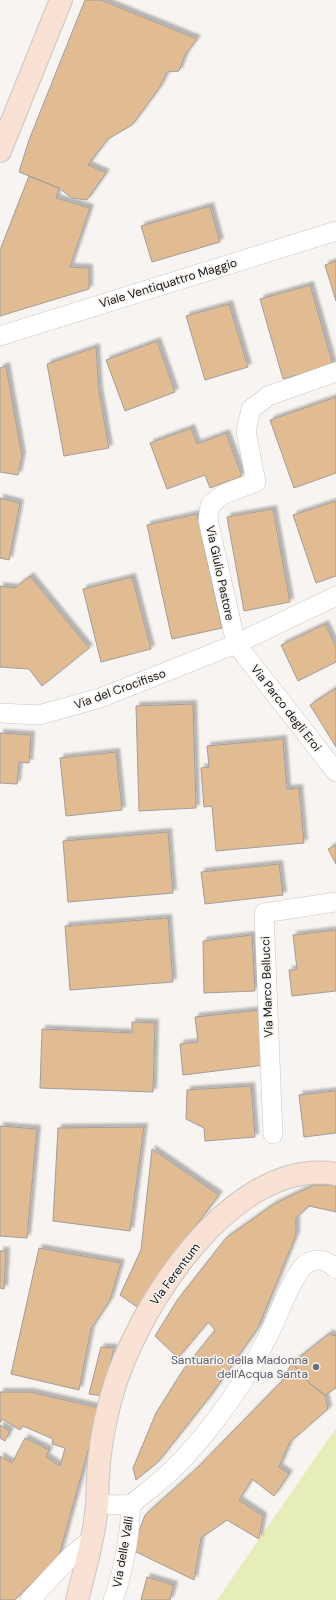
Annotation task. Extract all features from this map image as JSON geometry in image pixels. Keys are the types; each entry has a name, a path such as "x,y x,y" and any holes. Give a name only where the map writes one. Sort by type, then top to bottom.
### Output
{"main road":[{"path":"0,151 61,0"},
{"name":"Via Ferentum","path":"77,1600 93,1538 101,1446 111,1396 130,1345 160,1291 180,1264 214,1226 247,1196 265,1186 290,1176 314,1172 336,1174"}],"street":[{"name":"Viale Ventiquattro Maggio","path":"0,336 336,231"},
{"name":"Via Giulio Pastore","path":"236,644 208,520 210,505 224,494 256,482 246,431 251,408 268,396 336,372"},
{"name":"Via del Crocifisso","path":"0,712 39,715 100,698 236,644 336,596"},
{"name":"Via Parco degli Eroi","path":"236,644 336,772"},
{"name":"Via Marco Bellucci","path":"273,1134 264,913 336,902"},
{"path":"97,1504 130,1504 161,1481 209,1430 244,1379 268,1338 296,1276 307,1264 318,1260 329,1262 336,1269"},
{"name":"Via delle Valli","path":"113,1600 119,1583 129,1528 130,1504"},
{"path":"30,1600 71,1556 93,1538"}],"green space":[{"path":"336,1428 336,1600 217,1600"}],"building":[{"path":"85,0 101,0 197,39 185,55 179,71 167,72 160,87 132,125 108,139 88,165 106,173 87,200 72,198 59,188 19,172 29,140"},
{"path":"29,176 59,188 56,198 90,208 70,267 89,268 89,289 0,316 0,250"},
{"path":"210,206 220,242 152,262 141,226"},
{"path":"336,261 336,301 325,265"},
{"path":"310,285 333,365 283,379 260,299"},
{"path":"229,304 248,367 205,380 186,316"},
{"path":"157,341 175,392 125,411 106,360"},
{"path":"96,347 99,391 109,448 64,456 47,364"},
{"path":"6,366 22,456 18,475 0,472 0,368"},
{"path":"336,397 336,473 294,488 270,420"},
{"path":"191,428 197,444 226,433 242,476 210,488 205,475 167,489 150,443"},
{"path":"0,498 20,503 9,560 0,558"},
{"path":"336,501 336,576 316,583 293,515"},
{"path":"273,509 290,602 244,611 227,517"},
{"path":"197,514 222,628 172,639 147,525"},
{"path":"30,576 89,648 42,686 29,669 0,667 0,586 15,588"},
{"path":"132,577 151,649 101,662 83,589"},
{"path":"325,624 336,647 336,662 298,681 281,645"},
{"path":"336,688 336,747 310,705"},
{"path":"193,704 196,808 139,811 136,706"},
{"path":"0,733 31,735 29,763 19,762 17,784 0,783"},
{"path":"283,739 287,789 299,788 304,843 216,851 212,806 204,807 201,768 209,767 207,746"},
{"path":"116,752 122,810 66,816 60,758"},
{"path":"168,832 173,893 68,902 63,841"},
{"path":"336,845 336,864 328,849"},
{"path":"279,864 283,895 205,904 201,872"},
{"path":"168,918 173,982 70,990 65,926"},
{"path":"336,930 336,991 292,996 289,970 297,969 293,935"},
{"path":"252,935 255,991 204,993 203,941"},
{"path":"260,1010 265,1065 183,1075 180,1044 198,1042 195,1017"},
{"path":"132,1022 155,1023 153,1092 40,1088 42,1029 132,1033"},
{"path":"251,1086 255,1137 205,1141 204,1128 186,1119 187,1090"},
{"path":"336,1091 336,1133 304,1137 299,1095"},
{"path":"0,1126 37,1129 27,1238 0,1236"},
{"path":"144,1127 130,1231 53,1221 58,1128"},
{"path":"152,1149 219,1195 163,1269 137,1307 120,1295 141,1250"},
{"path":"314,1185 336,1185 336,1212 309,1206 296,1218 296,1235 258,1328 211,1395 158,1462 136,1480 133,1468 156,1413 183,1370 215,1330 208,1322 178,1358 155,1336 178,1299 226,1238 274,1204"},
{"path":"39,1248 121,1263 110,1300 91,1329 79,1390 11,1374"},
{"path":"0,1251 6,1251 4,1289 0,1288"},
{"name":"Santuario della Madonna dell'Acqua Santa","path":"330,1333 333,1336 336,1335 336,1388 325,1395 310,1384 292,1363"},
{"path":"101,1347 114,1348 103,1396 89,1394"},
{"path":"292,1363 310,1384 325,1395 328,1409 290,1442 279,1467 289,1474 274,1496 252,1479 239,1500 263,1516 259,1539 227,1520 201,1538 194,1580 132,1550 145,1515 196,1469 281,1382"},
{"path":"0,1392 30,1392 100,1408 59,1556 15,1600 0,1600 0,1456 12,1463 25,1438 49,1450 46,1457 60,1466 65,1448 52,1444 53,1439 23,1426 20,1430 2,1419 0,1423"},
{"path":"0,1425 10,1431 5,1441 0,1438"},
{"path":"147,1577 174,1585 170,1600 141,1600"}],"place":[{"name":"Santuario della Madonna dell'Acqua Santa","path":"316,1367"}]}
